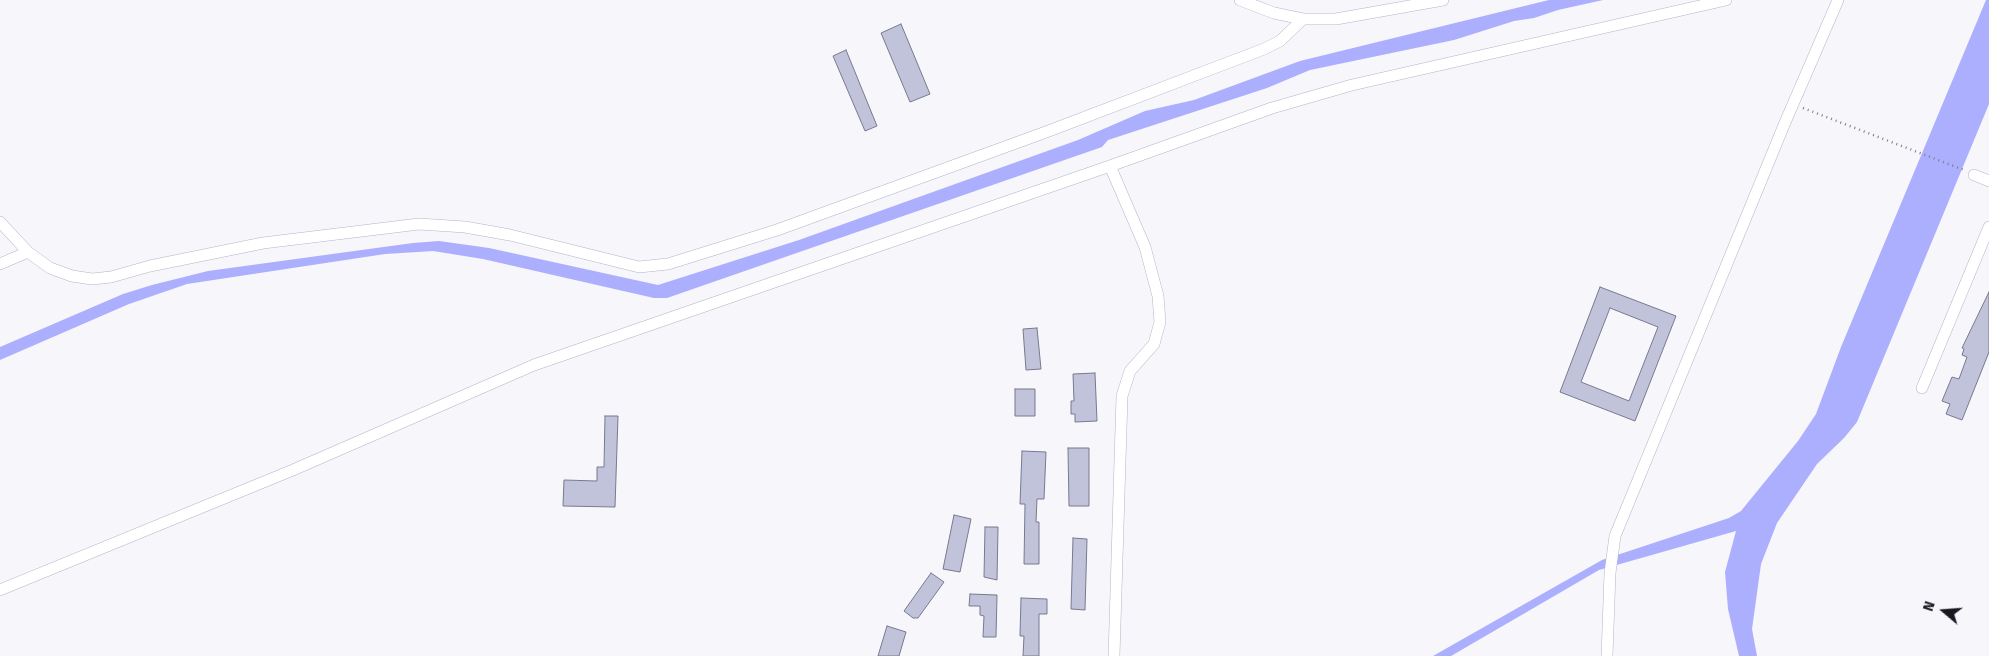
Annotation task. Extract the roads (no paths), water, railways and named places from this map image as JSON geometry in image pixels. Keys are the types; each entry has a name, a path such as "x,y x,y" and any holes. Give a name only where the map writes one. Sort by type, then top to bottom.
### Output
{"street":[{"path":"1240,0 1274,13 1303,19 1336,19 1443,0"},
{"path":"0,590 293,470 534,365 1272,108 1352,85 1726,0"},
{"path":"1606,656 1612,553 1619,527 1793,104 1838,0"},
{"path":"0,222 28,252 50,268 72,276 92,279 263,243 419,224 465,227 510,234 639,266 668,264 777,230 1046,132 1264,49 1280,41 1303,19"},
{"path":"1110,166 1145,247 1158,296 1160,322 1154,344 1130,371 1122,396 1114,656"},
{"path":"1971,173 1989,180"},
{"path":"1922,388 1989,227"},
{"path":"0,264 28,252"}],"water":[{"path":"1549,0 1603,0 1558,10 1534,18 1514,21 1454,40 1310,70 1267,88 1108,140 1102,147 667,298 654,298 483,259 433,251 385,254 187,284 129,304 0,360 0,347 123,294 152,285 208,271 413,243 439,241 489,248 658,285 799,240 1078,140 1145,111 1194,100 1300,61"},
{"path":"1986,0 1989,0 1989,104 1857,422 1844,438 1817,464 1777,523 1761,564 1752,629 1757,656 1739,656 1728,609 1725,572 1736,531 1599,570 1451,656 1433,656 1602,560 1729,518 1741,511 1798,441 1816,414 1841,347"}]}
